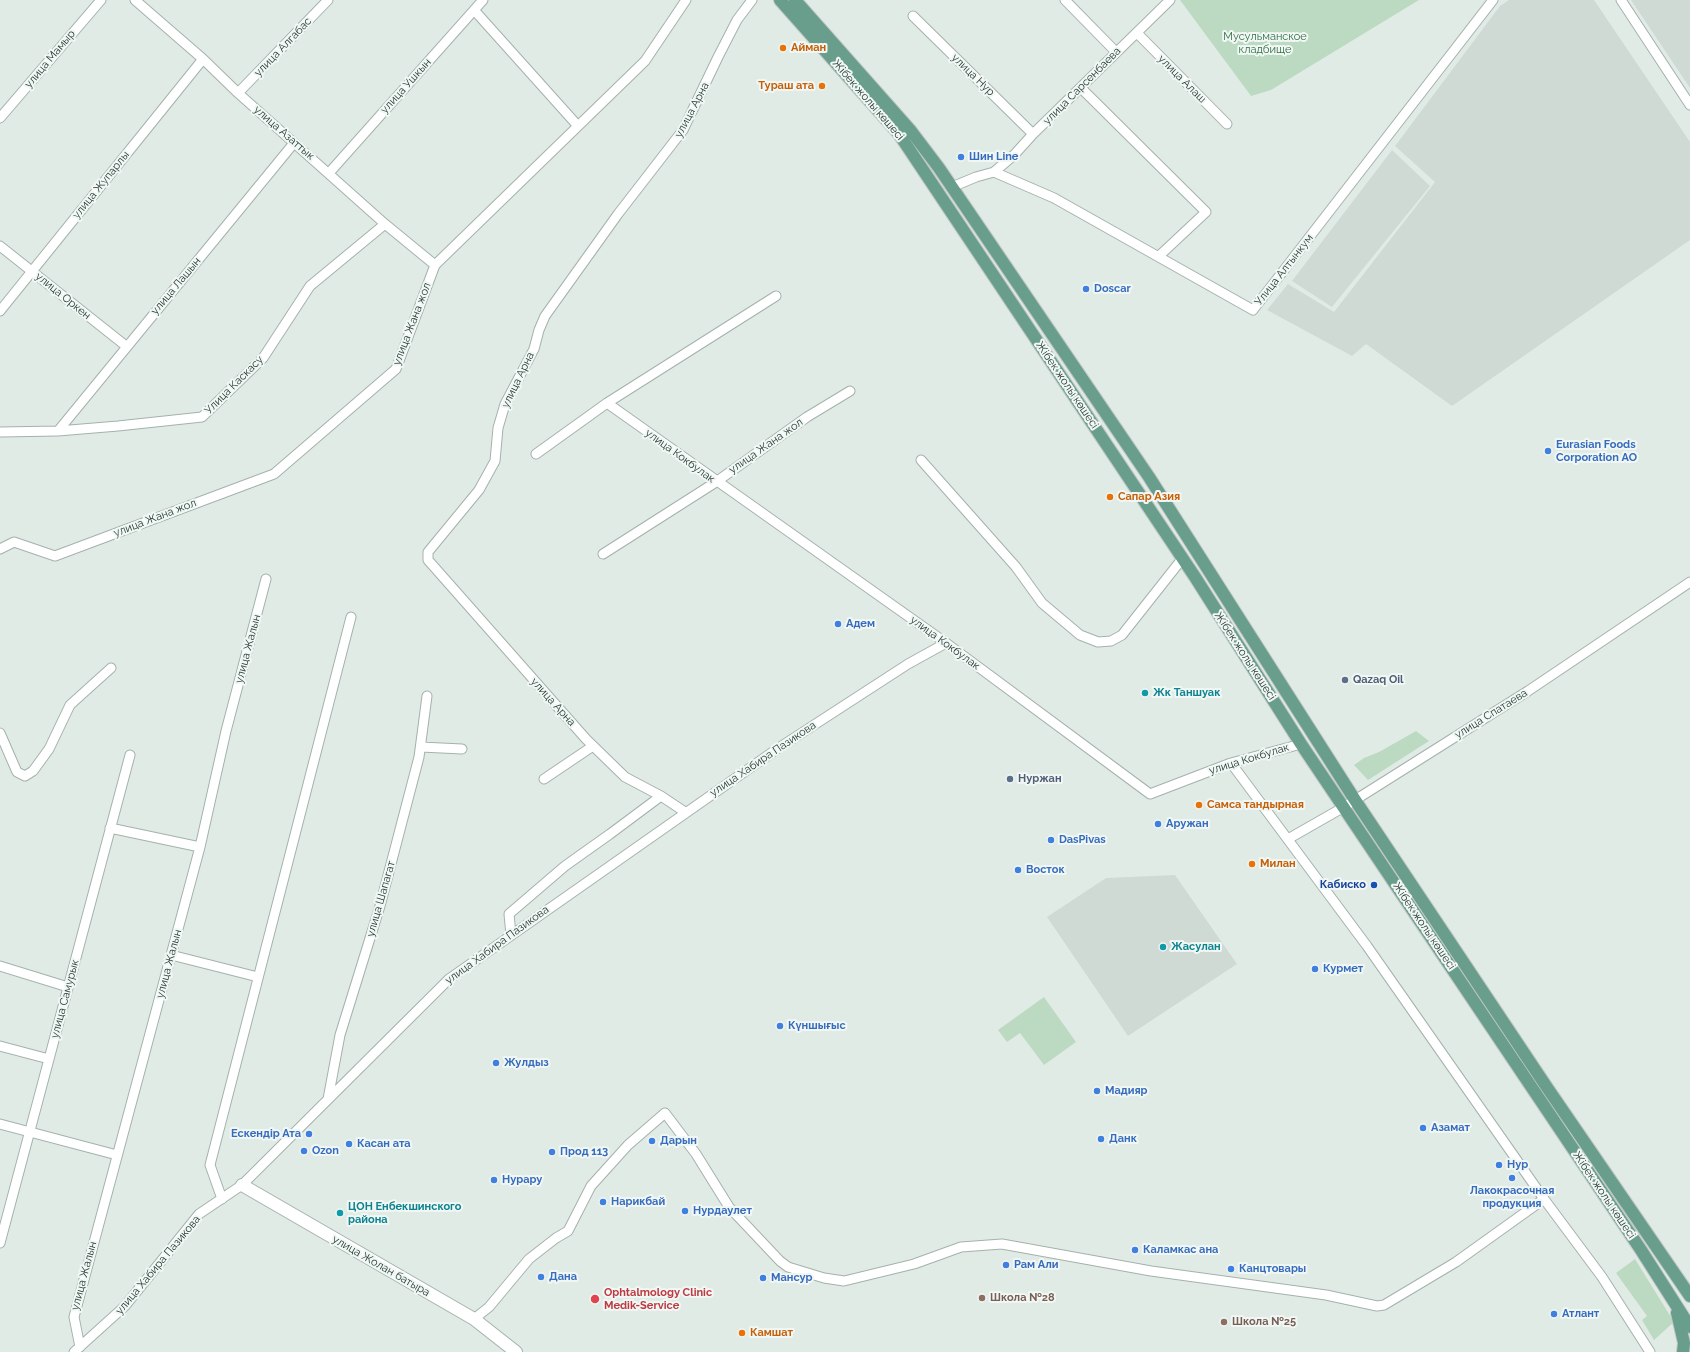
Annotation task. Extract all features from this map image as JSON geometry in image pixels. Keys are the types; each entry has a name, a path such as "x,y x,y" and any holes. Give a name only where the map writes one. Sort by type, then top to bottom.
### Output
{"main road":[{"name":"Жібек жолы көшесі","path":"780,0 899,134 1182,559 1301,744 1641,1250 1690,1327"},
{"name":"Жібек жолы көшесі","path":"795,0 911,131 952,187 1149,477 1355,800 1546,1086 1690,1296"},
{"path":"1675,1304 1684,1343 1683,1352"}],"street":[{"name":"улица Мамыр","path":"0,118 101,0"},
{"name":"улица Азаттык","path":"135,0 146,3 238,93 385,224 435,265"},
{"name":"улица Алгабас","path":"238,93 328,0"},
{"name":"улица Ушкын","path":"329,173 483,0"},
{"name":"улица Жана жол","path":"0,549 14,542 55,556 274,474 396,369 435,265 645,61 686,0"},
{"name":"улица Арна","path":"686,812 661,796 625,777 593,746 480,621 433,566 428,560 428,552 479,490 495,461 498,428 505,404 534,349 539,330 545,316 618,214 684,130 737,20 752,0"},
{"path":"1065,0 1116,52"},
{"name":"улица Сарсенбаева","path":"994,172 1014,155 1033,134 1170,0"},
{"name":"Улица Алтынкум","path":"994,172 1054,198 1253,310 1493,0"},
{"path":"1621,0 1690,104"},
{"path":"474,10 578,126"},
{"name":"улица Нур","path":"913,16 1033,134"},
{"name":"улица Алаш","path":"1137,33 1227,124"},
{"name":"улица Жупарлы","path":"0,311 203,59"},
{"path":"1081,88 1206,212 1159,256"},
{"name":"улица Лашын","path":"58,431 126,346 294,143"},
{"path":"952,187 976,176 994,172"},
{"name":"Улица Каскасу","path":"0,432 58,431 202,417 262,358 310,286 385,224"},
{"name":"улица Оркен","path":"0,246 126,346"},
{"path":"536,454 607,404 776,296"},
{"name":"улица Жана жол","path":"603,554 716,482 807,417 850,391"},
{"name":"улица Кокбулак","path":"607,404 946,643 1150,794 1231,763 1301,744"},
{"path":"921,460 1016,567 1042,603 1080,635 1098,642 1111,641 1122,635 1182,559"},
{"name":"улица Жалын","path":"77,1350 74,1317 200,847 226,731 266,579"},
{"name":"улица Спатаева","path":"1288,839 1344,807 1528,691 1690,582"},
{"path":"222,1199 210,1165 351,616"},
{"name":"улица Хабира Пазикова","path":"77,1350 125,1306 199,1214 242,1185 449,979 777,748 908,664 946,643"},
{"path":"0,733 17,772 25,776 33,771 49,749 70,705 111,668"},
{"name":"улица Шапагат","path":"328,1100 340,1035 380,906 419,757 427,696"},
{"path":"544,779 593,746"},
{"path":"420,747 462,750"},
{"name":"улица Самурык","path":"0,1243 130,755"},
{"path":"1231,763 1367,946 1544,1199 1602,1277 1650,1352"},
{"path":"511,935 509,914 565,866 661,796"},
{"path":"110,828 200,847"},
{"path":"171,955 258,977"},
{"path":"0,966 68,987"},
{"path":"0,1046 49,1059"},
{"path":"474,1319 489,1306 529,1259 556,1238 568,1231 595,1181 628,1145 665,1114 696,1154 729,1207 780,1261 788,1267 817,1276 844,1281 914,1264 961,1247 1002,1244 1151,1271 1326,1295 1377,1306 1384,1305 1456,1262 1544,1199"},
{"path":"0,1124 117,1155"},
{"name":"улица Жолан батыра","path":"242,1185 474,1319 516,1352"}],"shaded area":[{"path":"1509,0 1594,0 1690,142 1690,240 1452,406 1366,344 1352,356 1267,310 1288,284 1334,312 1435,182 1395,146 1500,6"},
{"path":"1631,0 1690,0 1690,88"},
{"path":"1392,150 1430,186 1332,307 1292,281"},
{"path":"1175,875 1237,964 1128,1036 1047,917 1106,878"}],"green space":[{"name":"Мусульманское кладбище","path":"1180,0 1419,0 1271,90 1251,96"},
{"path":"1416,731 1429,741 1368,780 1354,765 1364,758 1379,752"},
{"path":"1044,997 1076,1042 1044,1065 1020,1033 1007,1042 998,1030"},
{"path":"1635,1259 1674,1322 1654,1340 1642,1320 1647,1316 1616,1273"}],"place":[{"name":"Айман","path":"783,48"},
{"name":"Тураш ата","path":"822,86"},
{"name":"Шин Line","path":"961,157"},
{"name":"Doscar","path":"1086,289"},
{"name":"Eurasian Foods Corporation AO","path":"1548,451"},
{"name":"Сапар Азия","path":"1110,497"},
{"name":"Адем","path":"838,624"},
{"name":"Qazaq Oil","path":"1345,680"},
{"name":"Жк Таншуак","path":"1145,693"},
{"name":"Нуржан","path":"1010,779"},
{"name":"Самса тандырная","path":"1199,805"},
{"name":"Аружан","path":"1158,824"},
{"name":"DasPivas","path":"1051,840"},
{"name":"Милан","path":"1252,864"},
{"name":"Восток","path":"1018,870"},
{"name":"Кабиско","path":"1374,885"},
{"name":"Жасулан","path":"1163,947"},
{"name":"Курмет","path":"1315,969"},
{"name":"Күншығыс","path":"780,1026"},
{"name":"Жулдыз","path":"496,1063"},
{"name":"Мадияр","path":"1097,1091"},
{"name":"Азамат","path":"1423,1128"},
{"name":"Ескендір Ата","path":"309,1134"},
{"name":"Данк","path":"1101,1139"},
{"name":"Дарын","path":"652,1141"},
{"name":"Касан ата","path":"349,1144"},
{"name":"Ozon","path":"304,1151"},
{"name":"Прод 113","path":"552,1152"},
{"name":"Нур","path":"1499,1165"},
{"name":"Лакокрасочная продукция","path":"1512,1178"},
{"name":"Нурару","path":"494,1180"},
{"name":"Нарикбай","path":"603,1202"},
{"name":"Нурдаулет","path":"685,1211"},
{"name":"ЦОН Енбекшинского района","path":"340,1213"},
{"name":"Каламкас ана","path":"1135,1250"},
{"name":"Рам Али","path":"1006,1265"},
{"name":"Канцтовары","path":"1231,1269"},
{"name":"Дана","path":"541,1277"},
{"name":"Мансур","path":"763,1278"},
{"name":"Школа №28","path":"982,1298"},
{"name":"Ophtalmology Clinic Medik-Service","path":"595,1299"},
{"name":"Атлант","path":"1554,1314"},
{"name":"Школа №25","path":"1224,1322"},
{"name":"Камшат","path":"742,1333"}]}
